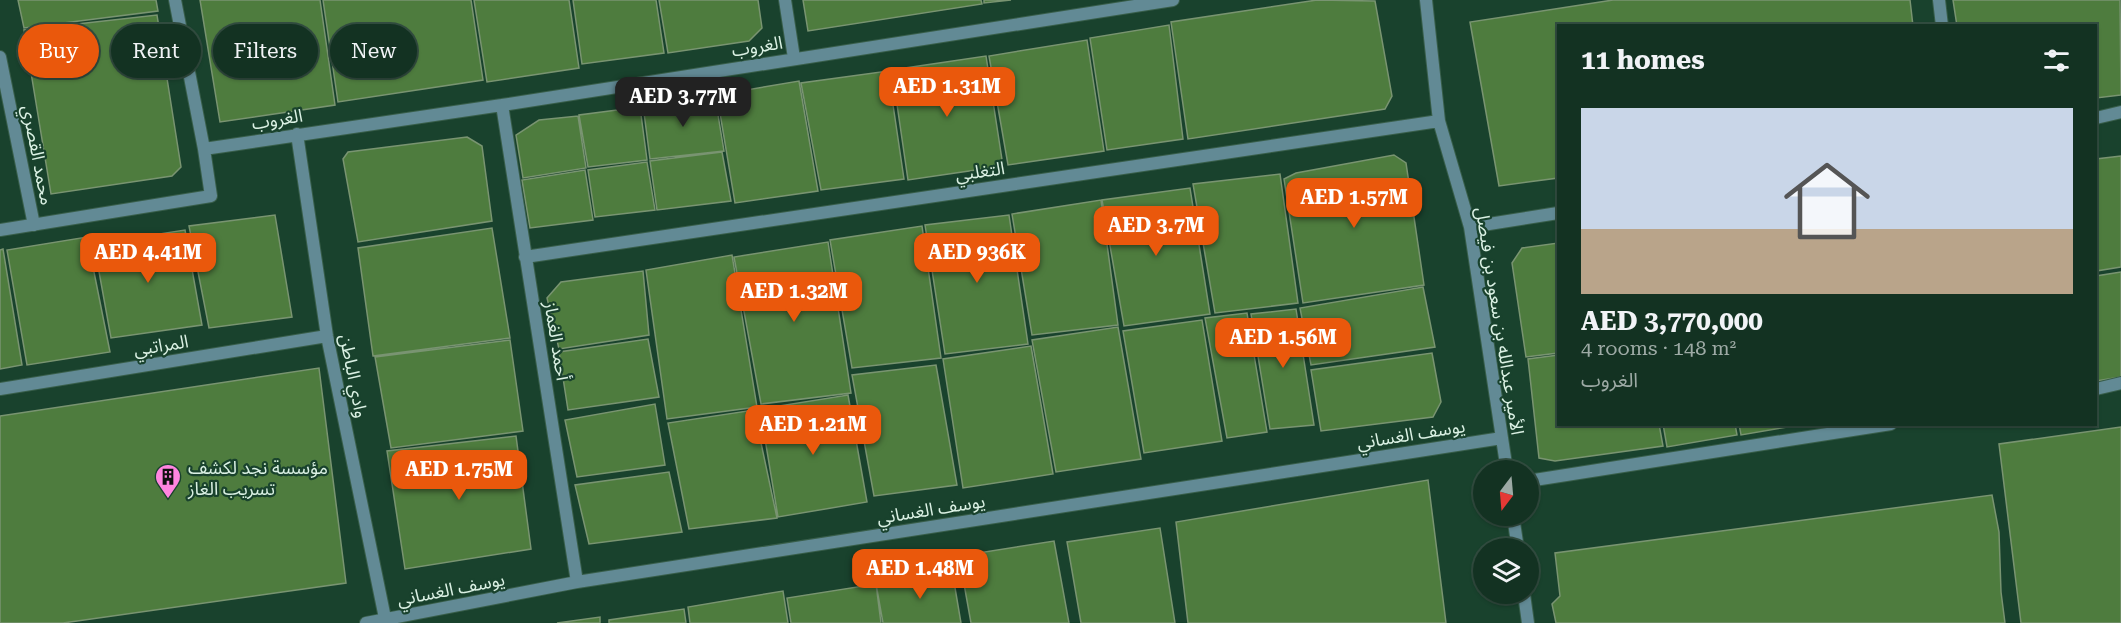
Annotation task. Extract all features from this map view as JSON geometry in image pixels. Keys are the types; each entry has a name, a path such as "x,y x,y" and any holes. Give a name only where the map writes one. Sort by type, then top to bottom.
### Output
{"street":[{"path":"0,230 211,196 175,0"},
{"path":"785,0 794,58"},
{"name":"الغروب","path":"204,148 502,105 1173,0"},
{"name":"الأمير عبدالله بن سعود بن فيصل","path":"1429,0 1439,121 1470,227 1505,460"},
{"path":"1939,0 1942,24"},
{"name":"محمد القصري","path":"0,57 34,225"},
{"name":"أحمد الغماز","path":"502,105 576,582"},
{"path":"2097,118 2121,112"},
{"name":"التغلبي","path":"525,257 1439,121"},
{"name":"وادي الباطن","path":"297,134 327,336 386,622"},
{"path":"1470,227 1557,213"},
{"name":"المراتبي","path":"0,389 327,336"},
{"path":"2097,389 2121,384"},
{"path":"1539,479 1878,426"},
{"name":"يوسف الغساني","path":"366,623 386,622 576,582 1502,438"},
{"path":"1525,604 1528,623"}],"building":[{"path":"18,0 156,0 158,11 56,24 23,24"},
{"path":"200,0 320,0 335,105 220,122"},
{"path":"323,0 471,0 483,80 338,102 334,78 417,78 417,24 330,24 330,48"},
{"path":"474,0 569,0 579,68 487,82"},
{"path":"573,0 656,0 664,53 582,64"},
{"path":"659,0 758,0 762,28 749,41 668,53"},
{"path":"803,0 981,0 982,4 808,31"},
{"path":"984,0 1011,0 984,3"},
{"path":"1317,0 1375,1 1392,96 1385,109 1188,139 1171,22"},
{"path":"1613,0 1910,0 1913,24 1557,24 1557,178 1499,186 1470,22"},
{"path":"1953,0 2120,0 2121,95 2097,98 2097,24 1957,24"},
{"path":"157,15 158,24 111,24 111,78 167,78 181,167 172,176 51,194 32,78 99,78 99,24 77,24"},
{"path":"1169,25 1183,139 1107,150 1090,38"},
{"path":"1087,40 1104,151 1008,165 989,56"},
{"path":"986,56 1003,166 908,180 892,70"},
{"path":"888,71 904,179 821,190 801,83"},
{"path":"799,81 818,191 735,203 717,95"},
{"path":"715,97 724,151 650,159 643,105"},
{"path":"640,107 647,160 588,167 579,115"},
{"path":"578,116 586,168 523,178 516,135 539,120"},
{"path":"467,137 482,146 492,221 358,242 343,159 348,152"},
{"path":"722,152 731,201 657,210 650,161"},
{"path":"1394,155 1406,163 1424,285 1303,303 1284,179 1296,173"},
{"path":"2121,156 2121,267 2097,271 2097,159"},
{"path":"647,162 655,210 595,217 588,170"},
{"path":"585,170 593,220 530,228 522,180"},
{"path":"1280,174 1298,303 1215,313 1193,184"},
{"path":"1190,188 1210,314 1124,326 1102,200"},
{"path":"1101,200 1118,325 1032,335 1012,214"},
{"path":"275,215 292,317 209,328 189,226"},
{"path":"1009,215 1028,344 945,354 925,225"},
{"path":"922,226 941,358 852,368 830,240"},
{"path":"492,228 510,338 373,356 358,248"},
{"path":"185,230 202,325 111,338 94,244"},
{"path":"87,237 110,352 27,365 7,250"},
{"path":"828,242 851,393 761,404 734,257"},
{"path":"1557,243 1557,353 1526,357 1512,263 1522,248"},
{"path":"3,249 22,365 0,369 0,250"},
{"path":"732,255 757,407 667,419 646,270"},
{"path":"643,271 649,335 559,349 547,298 561,282"},
{"path":"2121,272 2121,377 2097,381 2097,276"},
{"path":"1423,287 1435,347 1311,365 1300,308"},
{"path":"1296,309 1314,425 1270,429 1251,314"},
{"path":"1247,313 1267,432 1227,438 1205,318"},
{"path":"1202,320 1222,441 1144,453 1123,331"},
{"path":"1118,327 1141,459 1056,472 1032,340"},
{"path":"648,339 659,397 568,410 559,352"},
{"path":"510,340 523,431 391,448 375,357"},
{"path":"1031,346 1053,474 963,488 943,359"},
{"path":"1432,353 1441,402 1433,417 1321,431 1311,370"},
{"path":"1557,355 1557,426 1659,426 1663,446 1555,461 1539,458 1528,359"},
{"path":"936,365 957,485 874,496 852,375"},
{"name":"مؤسسة نجد لكشف تسريب الغاز","path":"319,368 346,583 63,623 0,623 0,416"},
{"path":"848,395 867,502 778,517 760,409"},
{"path":"655,404 665,465 577,477 565,420"},
{"path":"754,410 777,518 689,529 668,423"},
{"path":"1663,426 1735,426 1737,435 1667,447"},
{"path":"1739,426 1793,426 1741,435"},
{"path":"2121,427 2121,623 2021,623 1999,444"},
{"path":"516,436 531,549 405,569 387,451"},
{"path":"669,472 682,532 589,544 575,485"},
{"path":"1428,480 1446,623 1188,623 1176,522"},
{"path":"1992,495 1999,532 2001,592 2005,623 1556,623 1552,604 1560,596 1555,553"},
{"path":"1160,528 1175,623 1081,623 1067,542"},
{"path":"1054,541 1069,623 971,623 959,556"},
{"path":"952,570 961,623 883,623 876,584"},
{"path":"876,584 881,623 791,623 787,598"},
{"path":"783,591 788,623 690,623 688,607"},
{"path":"684,609 686,623 609,623 609,620"},
{"path":"600,617 600,623 557,623"}],"place":[{"name":"مؤسسة نجد لكشف تسريب الغاز","path":"168,500"}]}
